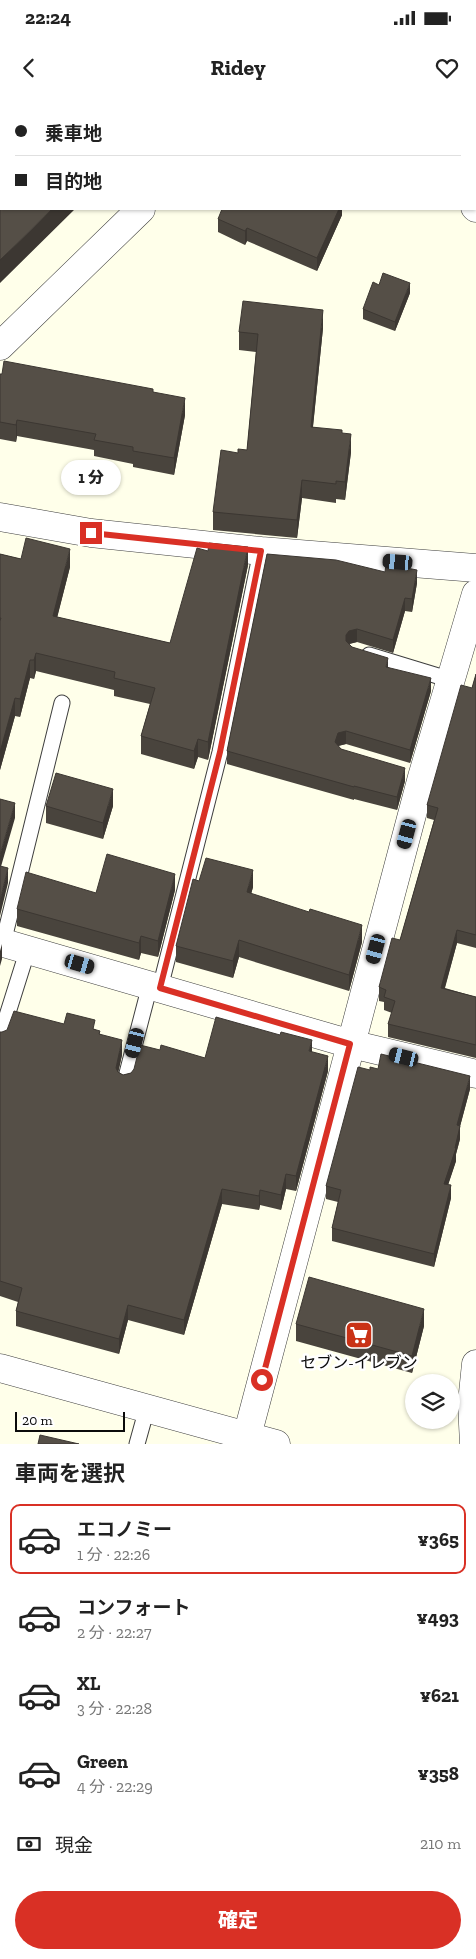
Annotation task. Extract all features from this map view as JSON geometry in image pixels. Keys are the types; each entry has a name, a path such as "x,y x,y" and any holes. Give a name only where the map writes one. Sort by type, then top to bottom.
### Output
{"street":[{"path":"0,346 140,210"},
{"path":"0,517 91,533 261,551 476,568"},
{"path":"247,1436 350,1044 413,774 451,680 476,594"},
{"path":"10,945 350,1044 476,1074"},
{"path":"474,1444 472,1403 476,1364"},
{"path":"0,1368 276,1444"}],"lane":[{"path":"125,1082 155,986 220,752 261,551"},
{"path":"356,651 451,680"},
{"path":"0,1038 10,945 62,703"},
{"path":"137,1444 147,1408"}],"building":[{"path":"0,210 51,210 0,260"},
{"path":"222,210 339,210 317,258 247,228 245,231 218,219"},
{"path":"383,273 410,283 395,322 363,309 373,282 379,285"},
{"path":"243,301 323,310 311,427 342,430 342,433 351,434 345,482 336,481 336,484 302,480 297,520 213,512 221,450 238,453 238,449 247,450 258,334 239,332"},
{"path":"4,361 153,389 153,392 185,398 174,458 133,451 133,447 94,440 96,434 17,420 16,425 0,422 0,374 2,374"},
{"path":"26,538 70,549 53,616 170,643 197,548 208,551 209,543 248,547 208,742 198,739 194,751 141,736 155,688 114,678 115,672 36,653 34,660 30,660 20,699 15,698 0,752 0,554 21,559"},
{"path":"267,554 336,560 385,572 386,564 417,570 412,599 405,598 393,640 357,629 349,631 346,635 346,641 352,647 388,658 386,667 431,678 410,750 346,731 338,733 335,742 341,749 405,768 397,797 354,787 227,751"},
{"path":"476,674 476,935 457,930 441,988 476,997 476,1045 388,1024 395,1001 384,997 386,990 379,987 392,938 400,940 438,808 427,805 461,685 472,688"},
{"path":"56,773 113,789 103,823 46,806"},
{"path":"0,799 15,803 0,855"},
{"path":"107,854 175,874 158,941 141,936 139,943 17,909 26,872 96,893"},
{"path":"206,858 253,870 247,892 309,912 310,909 362,925 349,975 239,940 233,961 176,946 193,879 199,881"},
{"path":"0,866 8,868 0,901"},
{"path":"14,1011 64,1024 67,1013 95,1020 93,1029 100,1031 99,1034 122,1040 116,1068 123,1075 131,1073 134,1069 140,1045 160,1050 161,1045 205,1058 216,1017 280,1035 281,1032 312,1040 309,1051 328,1056 296,1176 286,1174 281,1195 260,1190 259,1196 222,1189 184,1320 128,1305 119,1339 16,1311 22,1288 0,1281 0,1032 7,1030"},
{"path":"381,1054 470,1076 457,1125 460,1126 456,1148 444,1184 451,1185 434,1254 332,1228 341,1190 326,1186 358,1067 370,1070 370,1067 378,1069"},
{"path":"309,1277 424,1309 412,1356 296,1324"},
{"path":"40,1435 79,1444 38,1444"}],"place":[{"name":"セブン-イレブン","path":"359,1335"}],"route":[{"path":"91,533 261,551 220,752 160,988 350,1044 262,1380"}]}
